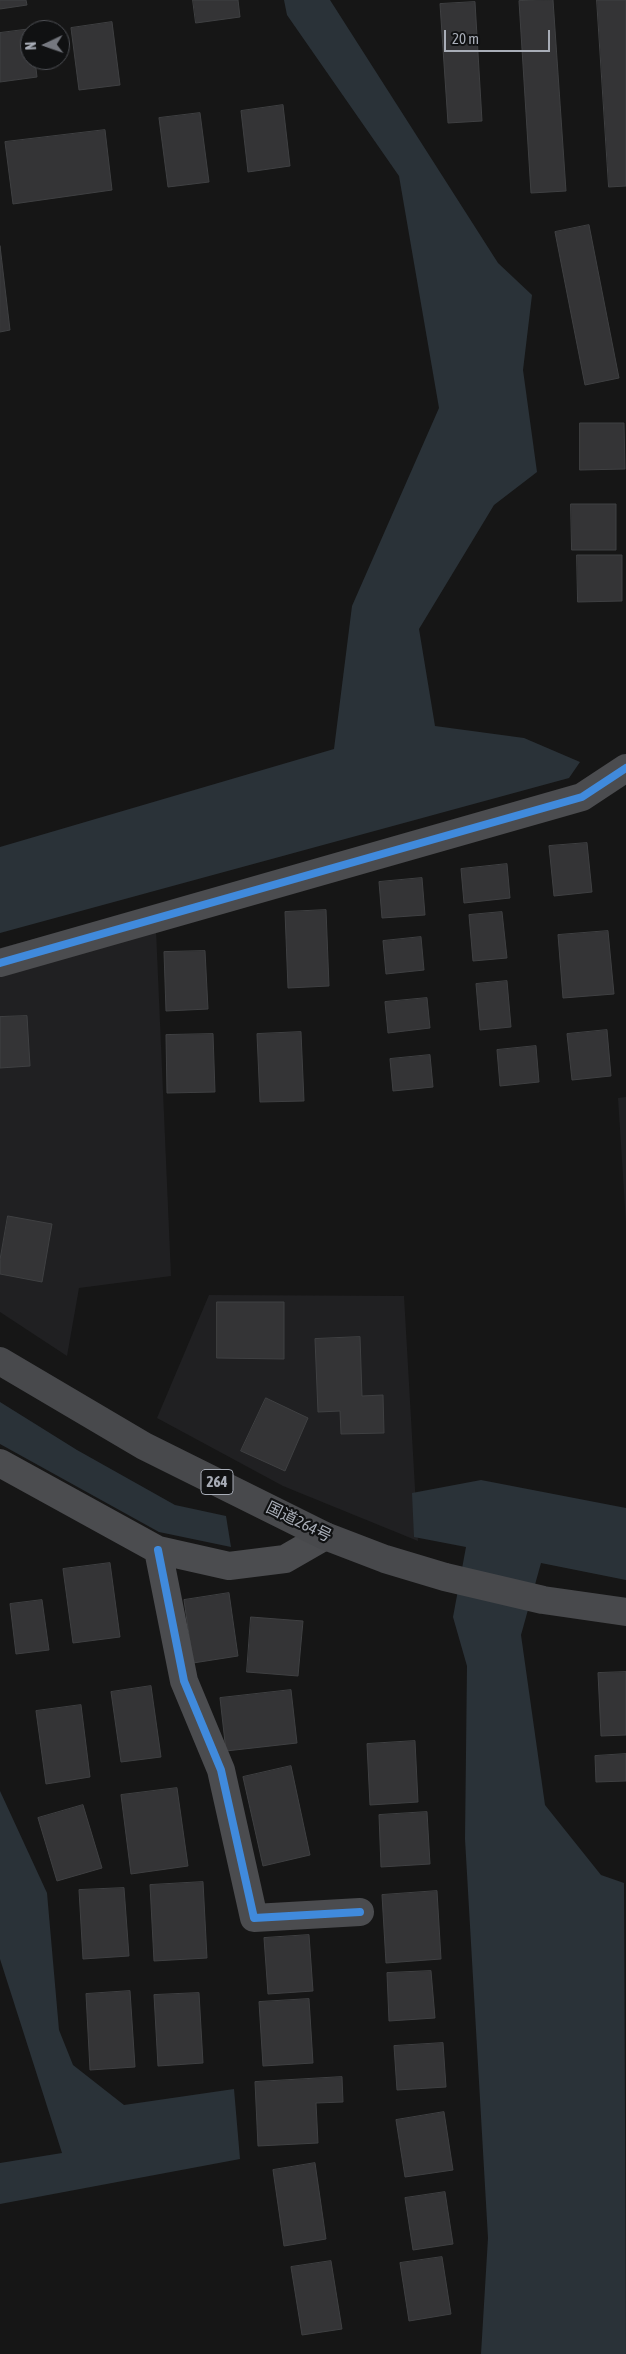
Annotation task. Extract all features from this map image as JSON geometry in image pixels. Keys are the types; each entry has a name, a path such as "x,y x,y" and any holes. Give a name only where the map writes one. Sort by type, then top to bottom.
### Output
{"highway":[{"name":"国道264号","path":"0,1361 144,1446 325,1536 385,1560 446,1577 543,1600 626,1612"}],"street":[{"path":"0,963 582,797 626,768"},
{"path":"0,1463 158,1550 229,1566 285,1559 325,1536"},
{"path":"158,1550 184,1681 221,1770 254,1918 360,1912"}],"shaded area":[{"path":"284,0 330,0 498,263 532,295 523,370 537,472 494,505 419,629 435,726 524,738 580,762 569,778 0,933 0,847 334,749 352,606 439,408 399,176 287,15"},
{"path":"155,907 171,1276 79,1288 67,1356 0,1312 0,948"},
{"path":"626,1097 626,1223 618,1098"},
{"path":"209,1295 404,1296 418,1541 283,1486 157,1418"},
{"path":"0,1402 77,1450 175,1505 226,1516 231,1547 159,1532 0,1444"},
{"path":"481,1480 626,1508 626,1580 541,1563 521,1635 545,1805 601,1875 624,1883 626,2354 481,2354 488,2238 465,1839 467,1666 453,1617 466,1547 414,1537 412,1493"},
{"path":"0,1791 47,1893 59,2030 73,2065 124,2105 234,2089 240,2159 0,2204 0,2163 62,2153 0,1959"}],"building":[{"path":"0,0 26,0 27,5 0,9"},
{"path":"193,0 238,0 240,17 196,23"},
{"path":"553,0 566,191 531,193 519,1"},
{"path":"597,0 626,0 626,186 609,187"},
{"path":"475,2 482,121 448,123 440,4"},
{"path":"112,22 120,85 79,90 71,28"},
{"path":"20,30 20,70 36,70 37,77 0,82 0,33"},
{"path":"283,105 290,166 248,172 241,111"},
{"path":"200,113 209,182 168,187 159,118"},
{"path":"105,130 112,190 13,204 5,142"},
{"path":"589,225 619,378 585,385 555,232"},
{"path":"0,246 10,330 0,332"},
{"path":"580,423 624,423 625,469 580,470"},
{"path":"571,504 616,504 616,550 572,550"},
{"path":"577,555 622,555 622,601 578,602"},
{"path":"587,843 592,892 554,896 549,846"},
{"path":"507,864 510,898 464,903 461,869"},
{"path":"422,878 425,915 382,918 379,882"},
{"path":"326,910 329,986 288,988 285,912"},
{"path":"502,912 507,958 473,961 469,915"},
{"path":"608,931 614,994 563,998 558,935"},
{"path":"421,937 424,970 386,974 383,941"},
{"path":"205,951 208,1009 166,1011 164,952"},
{"path":"507,981 511,1027 480,1030 476,984"},
{"path":"427,998 430,1028 388,1033 385,1002"},
{"path":"27,1016 30,1066 0,1068 0,1017"},
{"path":"607,1030 611,1076 572,1080 567,1034"},
{"path":"301,1032 304,1101 260,1102 257,1034"},
{"path":"213,1034 215,1092 167,1093 166,1035"},
{"path":"536,1046 539,1082 500,1086 497,1050"},
{"path":"430,1055 433,1087 393,1091 390,1059"},
{"path":"8,1216 52,1224 42,1282 0,1274 0,1260"},
{"path":"217,1302 284,1302 284,1359 217,1358"},
{"path":"360,1337 362,1396 383,1395 384,1433 341,1434 340,1411 318,1412 315,1339"},
{"path":"266,1398 308,1418 285,1471 241,1451"},
{"path":"110,1563 120,1637 73,1643 63,1569"},
{"path":"229,1593 238,1656 193,1663 184,1600"},
{"path":"42,1600 49,1650 16,1654 10,1604"},
{"path":"251,1617 303,1621 298,1676 247,1672"},
{"path":"626,1672 626,1735 601,1736 598,1673"},
{"path":"151,1686 161,1757 121,1762 111,1692"},
{"path":"291,1690 297,1743 226,1751 220,1698"},
{"path":"81,1705 90,1777 46,1784 36,1711"},
{"path":"415,1741 418,1802 370,1805 367,1744"},
{"path":"626,1754 626,1781 596,1782 595,1756"},
{"path":"291,1766 310,1855 263,1866 243,1777"},
{"path":"177,1788 188,1866 131,1874 121,1795"},
{"path":"83,1805 102,1868 57,1881 38,1818"},
{"path":"427,1812 430,1864 381,1867 379,1815"},
{"path":"203,1882 207,1958 154,1961 150,1885"},
{"path":"124,1888 129,1956 83,1959 79,1890"},
{"path":"437,1891 441,1959 386,1963 382,1895"},
{"path":"309,1935 313,1991 268,1994 264,1938"},
{"path":"431,1971 435,2018 389,2021 387,1973"},
{"path":"130,1991 135,2067 90,2070 86,1994"},
{"path":"199,1993 203,2063 158,2066 154,1995"},
{"path":"309,1999 313,2063 263,2066 259,2002"},
{"path":"443,2043 446,2087 397,2090 394,2046"},
{"path":"342,2077 343,2102 316,2103 318,2143 258,2146 255,2082"},
{"path":"444,2112 453,2170 405,2177 396,2120"},
{"path":"315,2163 326,2239 284,2246 273,2170"},
{"path":"445,2192 453,2244 413,2250 405,2198"},
{"path":"442,2257 451,2314 409,2321 400,2263"},
{"path":"331,2261 342,2329 302,2335 291,2267"}],"cycle path":[{"path":"0,963 582,797 626,768"},
{"path":"158,1550 184,1681 221,1770 254,1918 360,1912"}]}
